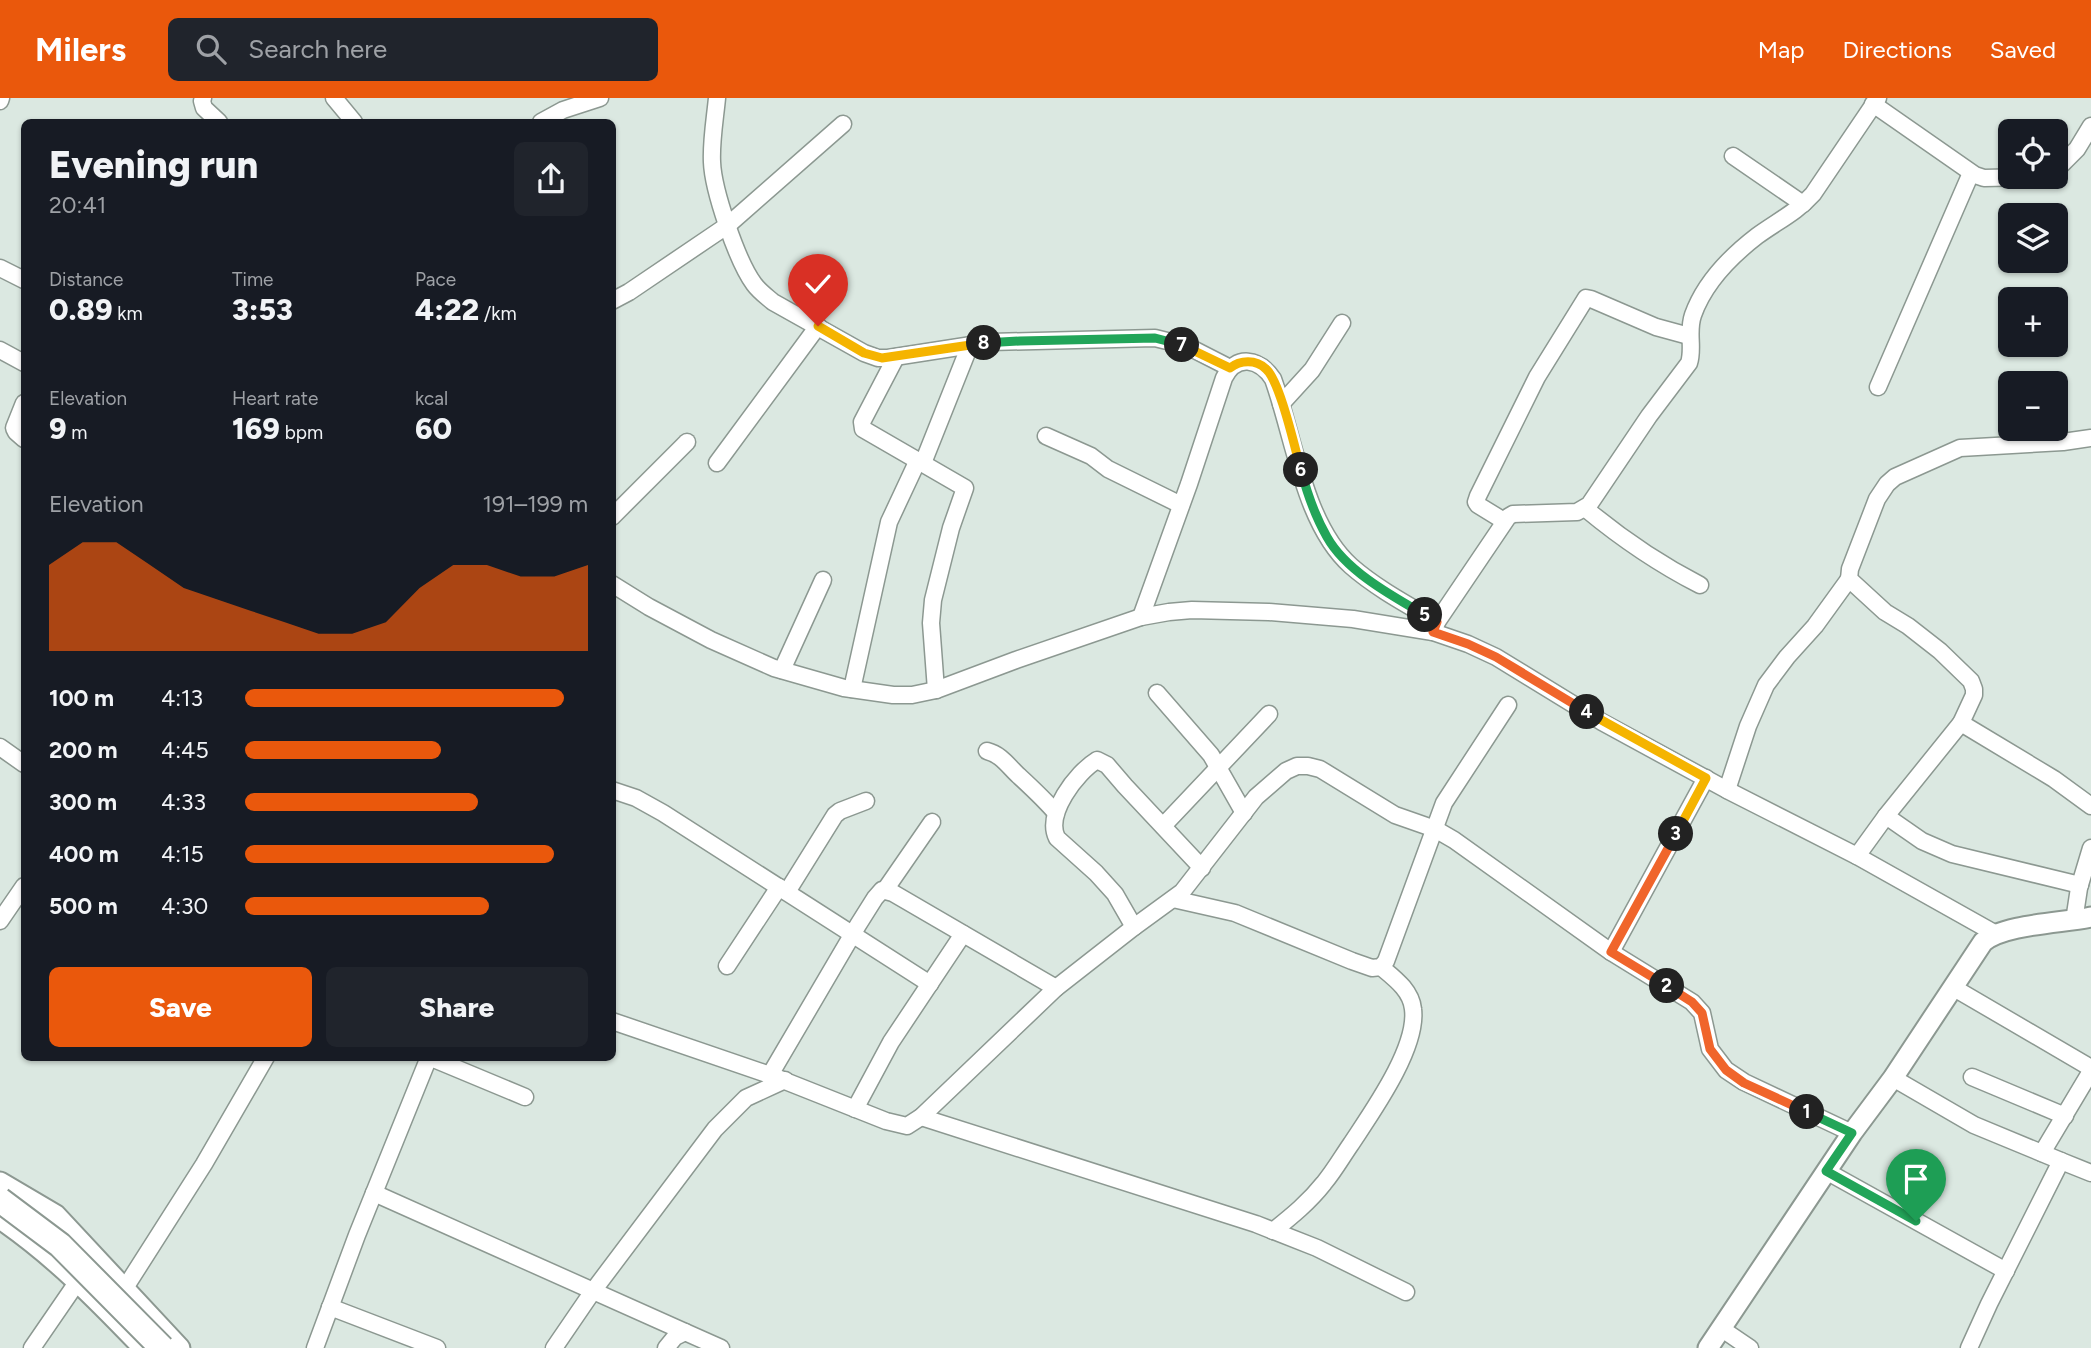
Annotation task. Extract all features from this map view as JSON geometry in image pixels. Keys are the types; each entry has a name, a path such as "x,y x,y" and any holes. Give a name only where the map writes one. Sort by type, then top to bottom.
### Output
{"main road":[{"path":"0,1200 60,1245 162,1348"}],"street":[{"path":"203,98 204,108 216,119"},
{"path":"334,98 352,119"},
{"path":"553,106 600,98"},
{"path":"717,98 712,172 737,252 754,285 773,302 864,353 882,358 970,345 1020,341 1155,338 1187,346 1230,368"},
{"path":"1435,627 1504,522 1513,514 1577,512 1586,509 1649,416 1684,371 1691,356 1689,336 1696,309 1718,272 1756,237 1803,205 1821,184 1876,101 1971,173 1984,178 1998,178"},
{"path":"616,299 728,225 843,124"},
{"path":"2068,158 2091,126"},
{"path":"1733,156 1803,205"},
{"path":"1878,387 1971,173"},
{"path":"0,268 21,278"},
{"path":"1504,522 1478,505 1478,496 1537,377 1586,298 1656,327 1689,336"},
{"path":"1281,404 1311,370 1342,323"},
{"path":"717,463 818,326"},
{"path":"852,689 889,522 920,461 970,345"},
{"path":"0,350 21,361"},
{"path":"896,357 862,426 864,431 963,486 965,491 951,528 933,600 931,623 936,690"},
{"path":"1141,617 1224,378 1234,364 1248,362 1266,369 1273,379 1311,503 1328,539 1352,567 1435,627 1496,657 1602,722 1857,856 1996,934"},
{"path":"21,410 14,428 21,436"},
{"path":"1046,436 1091,456 1108,469 1181,505"},
{"path":"1857,856 1961,723 1974,695 1971,681 1940,651 1885,612 1849,579 1848,574 1877,499 1887,484 1895,478 1959,448 2091,438"},
{"path":"616,513 688,442"},
{"path":"1586,509 1637,548 1673,572 1700,585"},
{"path":"1727,790 1748,726 1766,685 1815,626 1849,579"},
{"path":"782,670 823,580"},
{"path":"616,586 711,640 782,670 852,689 893,695 912,695 936,690 1141,617 1169,612 1269,612 1435,627"},
{"path":"1157,693 1212,755 1244,813"},
{"path":"1173,899 1226,910 1352,961 1372,968 1381,967 1386,961 1447,797 1508,705"},
{"path":"1163,826 1269,714"},
{"path":"1961,723 2054,779 2091,806"},
{"path":"0,747 21,762"},
{"path":"987,751 1000,756 1056,813"},
{"path":"1134,927 1115,894 1057,838 1053,827 1056,813 1066,794 1082,772 1097,760 1107,765 1202,868"},
{"path":"616,1022 777,1077 855,1109 906,1126 921,1117 1056,988 1182,892 1256,797 1286,771 1297,766 1308,766 1327,772 1395,814 1454,840 1611,952 1697,1007 1702,1013 1710,1049 1726,1070 1744,1083 1852,1133"},
{"path":"1611,952 1706,778"},
{"path":"616,791 636,798 663,813 930,984"},
{"path":"727,966 835,815 866,801"},
{"path":"1886,816 1922,841 1952,854 2080,885"},
{"path":"554,1348 593,1291 715,1129 747,1098 777,1077 853,934 875,898 885,890 932,822"},
{"path":"1708,1348 1983,942 1996,934 2019,928 2083,919 2080,885 2091,848"},
{"path":"0,920 21,890"},
{"path":"885,890 893,892 1056,988"},
{"path":"855,1109 891,1042 963,934"},
{"path":"1273,1231 1300,1209 1326,1181 1394,1076 1407,1044 1413,1008 1401,984 1381,967"},
{"path":"1954,988 2091,1070 2042,1153"},
{"path":"125,1288 197,1175 264,1061"},
{"path":"315,1348 427,1061"},
{"path":"439,1061 525,1097"},
{"path":"1893,1077 1974,1125 2091,1173"},
{"path":"1972,1077 2065,1116"},
{"path":"921,1117 1273,1231 1317,1248 1406,1292"},
{"path":"1969,1348 2061,1161"},
{"path":"1826,1171 2006,1271"},
{"path":"0,1182 56,1215 180,1348"},
{"path":"374,1193 721,1348"},
{"path":"18,1232 37,1203"},
{"path":"0,1219 34,1243 78,1281 143,1348"},
{"path":"32,1348 78,1281"},
{"path":"330,1307 437,1348"},
{"path":"1722,1329 1750,1348"},
{"path":"666,1348 675,1337 685,1332"}],"route":[{"path":"818,326 864,353 882,358 991,342 1155,338 1187,346 1230,368 1234,364 1248,362 1266,369 1278,393 1311,503 1328,539 1352,567 1399,600 1437,622 1433,632 1496,657 1602,722 1706,778 1611,952 1697,1007 1702,1013 1710,1049 1726,1070 1744,1083 1852,1133 1826,1171 1916,1221"}]}
